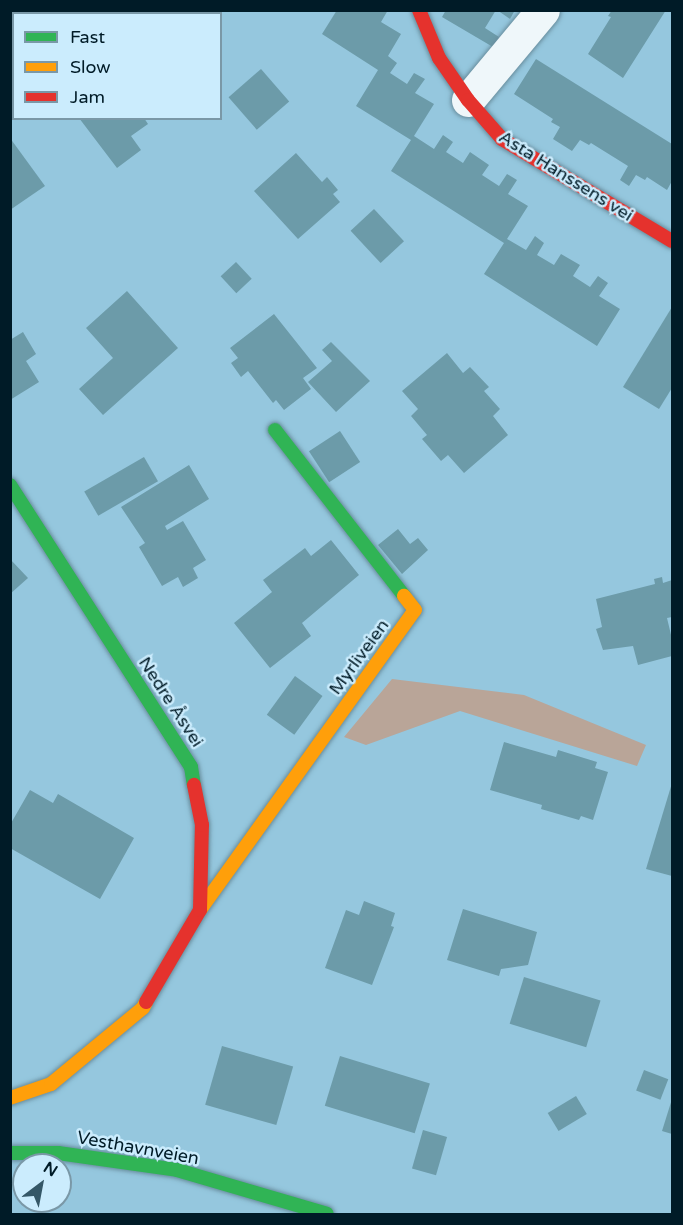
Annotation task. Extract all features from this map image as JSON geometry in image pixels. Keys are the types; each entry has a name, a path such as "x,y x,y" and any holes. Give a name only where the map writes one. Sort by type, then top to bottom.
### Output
{"street":[{"name":"Asta Hanssens vei","path":"419,10 439,58 468,100 502,139 672,242"},
{"path":"468,100 543,10"},
{"name":"Myrliveien","path":"200,910 415,610 275,430"},
{"name":"Nedre Åsvei","path":"10,485 191,767 202,825 200,910 143,1008 51,1084 10,1098"},
{"name":"Vesthavnveien","path":"10,1153 58,1153 177,1170 327,1215"}],"shaded area":[{"path":"392,679 524,695 646,745 637,766 460,711 366,745 344,737"}],"building":[{"path":"167,10 214,10 214,12 167,12"},
{"path":"337,10 388,10 381,22 401,34 388,56 397,63 390,73 407,84 414,73 425,79 415,93 434,104 414,136 434,149 443,135 453,142 446,152 463,163 470,152 489,165 482,175 499,186 507,174 517,180 508,194 528,206 507,239 526,250 535,236 544,243 537,255 554,265 561,254 580,265 573,276 590,287 598,276 608,283 599,296 620,309 597,346 484,274 504,243 391,171 411,140 356,106 378,70 322,34"},
{"path":"446,10 496,10 485,28 499,37 493,47 442,17"},
{"path":"497,10 515,10 510,19"},
{"path":"612,10 666,10 623,78 588,54 611,17 608,16"},
{"path":"536,59 672,144 672,181 667,190 647,177 645,180 636,175 629,186 620,180 628,166 591,143 589,145 580,140 572,151 553,139 560,127 551,122 553,119 514,94"},
{"path":"261,69 289,101 257,130 229,97"},
{"path":"81,120 145,120 148,124 131,136 141,150 117,168"},
{"path":"10,138 45,186 10,210"},
{"path":"296,153 322,182 327,177 338,190 333,194 340,202 298,239 254,191"},
{"path":"374,209 404,241 381,263 351,231"},
{"path":"236,262 252,279 236,293 221,276"},
{"path":"127,291 178,348 103,415 79,389 113,358 86,328"},
{"path":"672,307 672,388 659,409 623,387"},
{"path":"274,314 317,368 303,378 311,389 284,410 276,400 273,403 248,371 241,377 231,363 238,358 230,348"},
{"path":"23,332 36,354 26,361 39,382 10,400 10,340"},
{"path":"331,342 370,381 336,412 308,382 332,361 322,350"},
{"path":"447,353 463,373 470,367 489,387 484,391 500,409 493,416 508,435 464,473 448,455 441,461 422,439 427,435 411,416 418,409 402,391"},
{"path":"340,431 360,462 329,482 309,451"},
{"path":"144,457 158,481 98,516 84,492"},
{"path":"189,465 209,499 165,526 167,530 183,521 206,560 193,568 198,578 183,587 178,577 162,586 139,547 145,543 121,507"},
{"path":"398,529 410,544 418,538 428,550 402,574 378,545"},
{"path":"331,540 359,575 302,623 311,636 270,668 234,623 272,592 263,580 305,548 311,556"},
{"path":"10,559 28,578 10,594"},
{"path":"662,577 663,583 672,580 672,617 667,618 672,639 672,656 638,665 633,646 603,650 596,629 602,627 596,599 655,584 654,579"},
{"path":"295,676 323,696 294,735 267,715"},
{"path":"504,742 556,757 558,750 597,762 595,768 608,772 593,820 581,816 579,820 541,809 542,805 490,790"},
{"path":"672,783 672,876 646,869"},
{"path":"30,790 53,803 58,794 134,838 100,899 10,848 10,825"},
{"path":"364,901 395,913 391,926 394,927 372,985 325,968 346,910 359,915"},
{"path":"463,909 537,932 528,965 501,969 499,976 447,960"},
{"path":"524,977 601,1000 586,1047 510,1024"},
{"path":"222,1046 293,1066 276,1125 205,1105"},
{"path":"340,1056 430,1083 415,1133 325,1106"},
{"path":"644,1070 668,1079 660,1100 636,1091"},
{"path":"576,1096 587,1114 559,1131 548,1113"},
{"path":"672,1099 672,1134 662,1131"},
{"path":"423,1130 447,1137 436,1175 412,1168"}],"traffic: fast":[{"path":"275,430 404,596"},
{"path":"10,485 191,767 194,785"},
{"path":"10,1153 58,1153 177,1170 327,1214"}],"traffic: slow":[{"path":"200,910 415,610 404,596"},
{"path":"10,1098 51,1084 143,1008 146,1002"}],"traffic: jam":[{"path":"419,10 439,58 468,100 502,139 672,241"},
{"path":"146,1002 200,910 202,825 194,785"}]}
